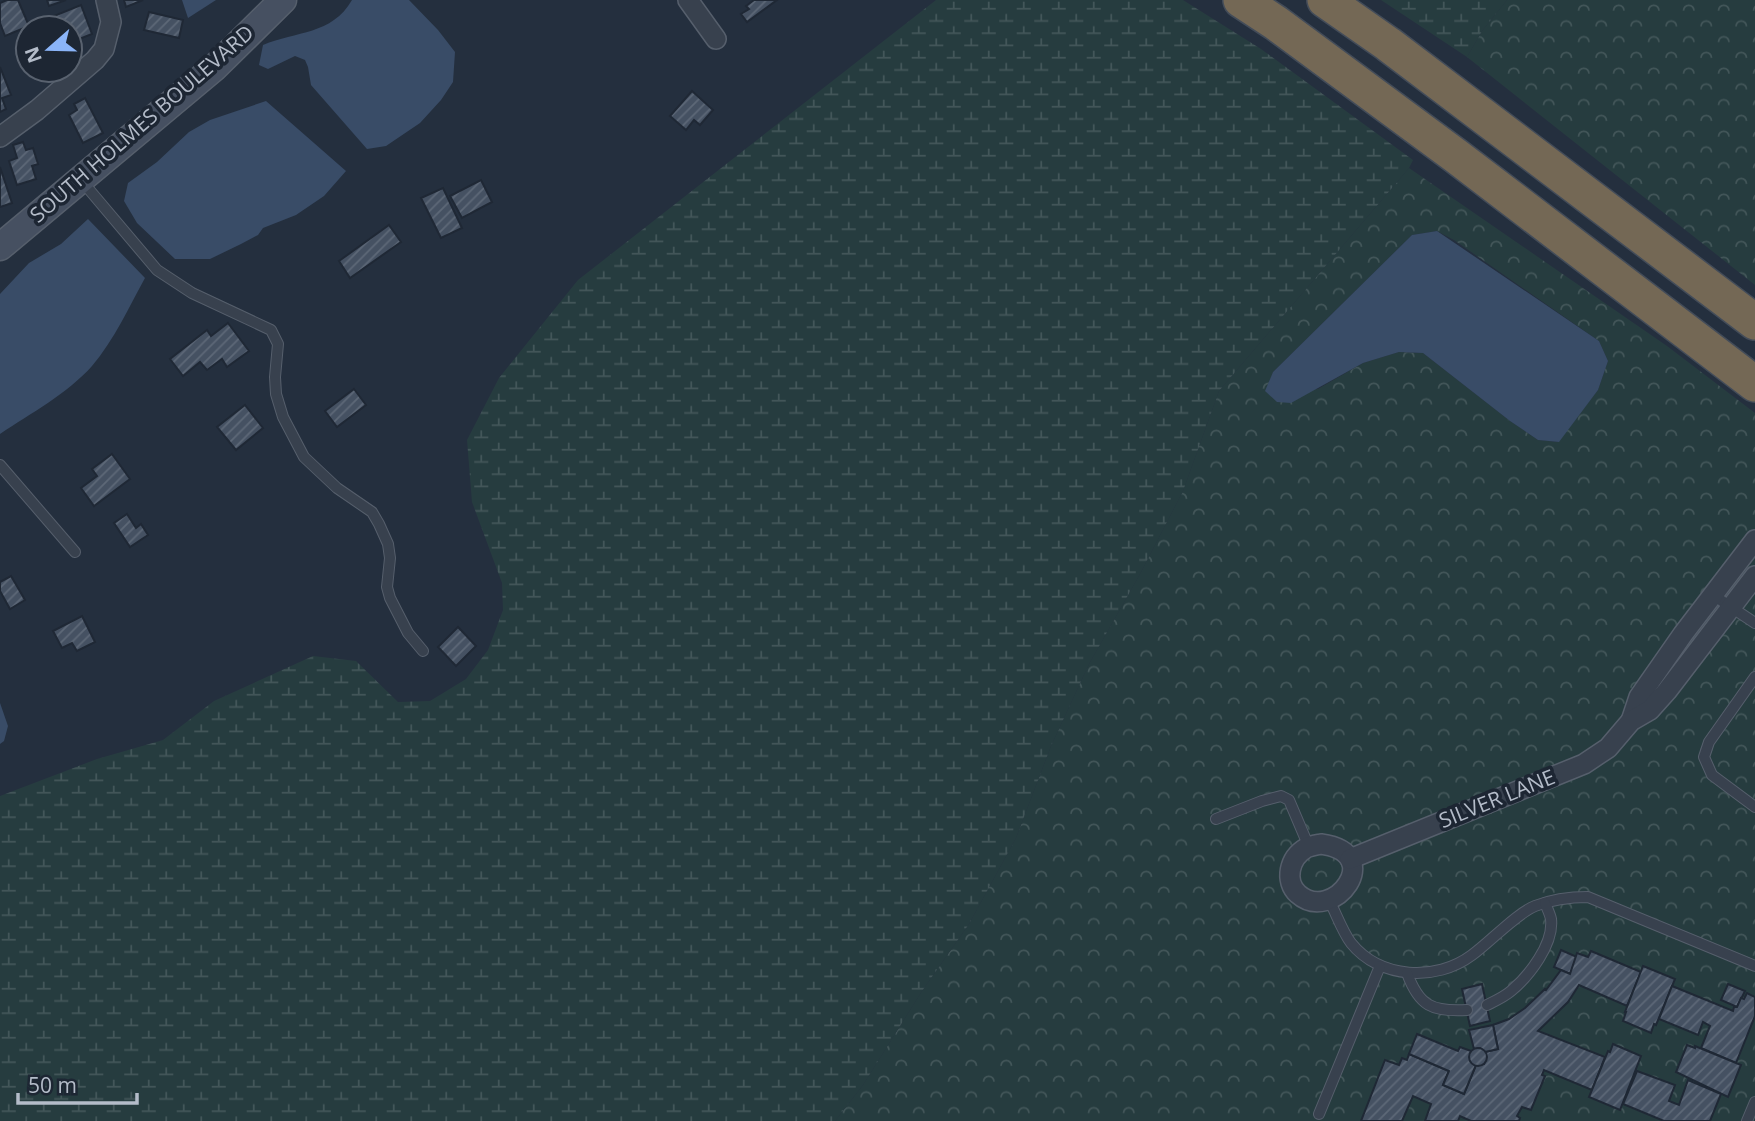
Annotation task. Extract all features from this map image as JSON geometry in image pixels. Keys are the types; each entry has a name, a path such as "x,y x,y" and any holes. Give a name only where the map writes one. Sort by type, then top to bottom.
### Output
{"highway":[{"path":"1241,0 1456,156 1755,384"},
{"path":"1325,0 1388,44 1755,322"}],"main road":[{"name":"SOUTH HOLMES BOULEVARD","path":"0,247 214,68 283,0"}],"street":[{"path":"0,137 37,110 104,49 111,23 106,0"},
{"path":"688,0 716,39"},
{"name":"SILVER LANE","path":"1350,859 1584,764 1608,748 1630,721 1639,697 1755,540"},
{"name":"SILVER LANE","path":"1630,721 1650,710 1667,691 1755,576"},
{"path":"1321,844 1336,846 1348,854 1350,859 1353,866 1351,880 1343,892 1329,900 1313,901 1300,896 1291,885 1289,871 1295,858 1309,847 1321,844"}],"lane":[{"path":"81,179 157,270 192,293 271,330 278,344 276,394 283,417 304,457 337,488 372,512 388,544 390,558 387,587 390,598 408,633 423,651"},
{"path":"0,465 75,552"},
{"path":"1713,595 1755,623"},
{"path":"1755,677 1709,741 1704,757 1712,775 1755,807"},
{"path":"1216,819 1281,796 1289,800 1309,847"},
{"path":"1329,900 1351,943 1380,967 1407,973 1440,971 1469,958 1533,907 1563,897 1588,897 1755,966"},
{"path":"1487,1005 1509,993 1522,981 1544,949 1550,933 1551,919 1545,903"},
{"path":"1319,1114 1380,967"},
{"path":"1407,973 1414,992 1426,1005 1447,1011 1467,1010"},
{"path":"1747,1121 1755,1102"}],"green space":[{"path":"936,0 1183,0 1261,49 1413,160 1219,391 1183,491 1089,664 1051,746 1016,838 969,924 922,991 863,1085 835,1121 0,1121 0,796 97,759 163,740 214,701 313,656 356,661 398,702 430,701 466,679 488,650 503,610 502,583 472,502 467,440 499,378 578,280"},
{"path":"1381,0 1507,0 1482,31 1467,57"},
{"path":"1507,0 1755,0 1755,285 1467,57 1482,31"},
{"path":"1409,168 1667,346 1755,413 1755,1121 835,1121 863,1085 922,991 969,924 1016,838 1051,746 1089,664 1183,491 1219,391","holes":["1437,231 1454,240 1599,341 1608,361 1598,390 1558,442 1538,440 1423,353 1399,352 1363,363 1318,389 1266,391 1273,372 1412,235"]}],"water":[{"path":"182,0 216,0 188,18"},
{"path":"352,0 409,0 455,52 453,82 441,100 420,123 386,146 367,149 311,85 305,60 295,56 268,69 259,65 263,45 324,26 344,11"},
{"path":"266,101 346,171 324,196 296,215 263,228 258,235 241,244 210,259 175,259 137,223 124,201 128,183 157,162 189,132 210,120"},
{"path":"88,219 145,278 114,334 92,366 60,394 0,434 0,294 29,263 61,244"},
{"path":"1437,231 1599,341 1608,361 1598,390 1559,442 1538,440 1423,353 1399,352 1363,363 1291,403 1277,402 1265,391 1273,372 1412,235"},
{"path":"0,703 8,726 4,741 0,744"}],"building":[{"path":"18,0 24,14 14,14 14,32 5,36 0,23 0,3"},
{"path":"47,0 66,0 49,6"},
{"path":"124,0 143,0 126,7"},
{"path":"754,0 777,0 747,22 741,14 749,9 746,6"},
{"path":"81,5 92,34 84,37 84,14 59,14"},
{"path":"149,12 183,20 179,38 144,30"},
{"path":"0,67 11,95 2,98 6,109 0,112"},
{"path":"692,91 713,110 700,125 694,120 686,130 670,116"},
{"path":"85,98 103,133 83,143 69,115 77,110 74,104"},
{"path":"23,142 26,150 33,148 38,164 32,166 36,179 17,185 9,161 17,158 13,145"},
{"path":"0,167 12,203 0,207"},
{"path":"481,180 492,202 462,218 450,196"},
{"path":"443,188 462,228 441,238 421,198"},
{"path":"389,225 401,242 350,278 339,261"},
{"path":"228,323 249,351 227,367 222,359 207,370 200,362 183,376 170,359 207,330 211,336"},
{"path":"354,389 366,405 337,427 325,411"},
{"path":"245,405 263,428 236,450 217,427"},
{"path":"112,454 130,479 94,506 81,488 97,476 92,469"},
{"path":"127,514 136,528 141,524 148,535 130,547 114,523"},
{"path":"11,576 25,600 10,609 0,591 0,582"},
{"path":"82,616 95,642 77,651 72,643 62,648 53,631"},
{"path":"458,627 476,646 456,666 438,647"},
{"path":"1561,950 1577,957 1570,974 1554,967"},
{"path":"1591,951 1641,972 1627,1006 1579,985 1568,1002 1538,1031 1605,1057 1592,1090 1544,1070 1542,1075 1545,1076 1531,1110 1522,1107 1517,1116 1519,1121 1471,1121 1460,1116 1458,1121 1425,1121 1431,1104 1413,1096 1402,1121 1361,1121 1385,1060 1399,1065 1402,1058 1407,1060 1409,1054 1449,1071 1443,1085 1464,1094 1476,1065 1484,1064 1485,1052 1498,1049 1493,1025 1509,1019 1525,1008 1546,990 1561,970 1570,974 1577,953 1588,957"},
{"path":"1643,966 1675,979 1651,1033 1623,1021"},
{"path":"1482,984 1490,1021 1470,1026 1462,989"},
{"path":"1728,984 1745,991 1737,1007 1721,1000"},
{"path":"1672,986 1733,1011 1747,993 1755,997 1755,1016 1736,1063 1701,1048 1710,1026 1703,1022 1698,1035 1659,1019"},
{"path":"1493,1025 1498,1049 1485,1052 1480,1048 1474,1049 1469,1030"},
{"path":"1417,1034 1458,1051 1460,1047 1471,1051 1470,1059 1476,1065 1464,1094 1443,1085 1449,1071 1409,1054"},
{"path":"1613,1044 1641,1056 1620,1110 1589,1097"},
{"path":"1687,1045 1741,1065 1728,1097 1676,1072"},
{"path":"1478,1048 1484,1051 1487,1057 1484,1063 1478,1066 1472,1063 1469,1057 1472,1051"},
{"path":"1637,1071 1675,1085 1669,1101 1679,1105 1688,1080 1721,1094 1710,1121 1664,1121 1623,1104"}]}
